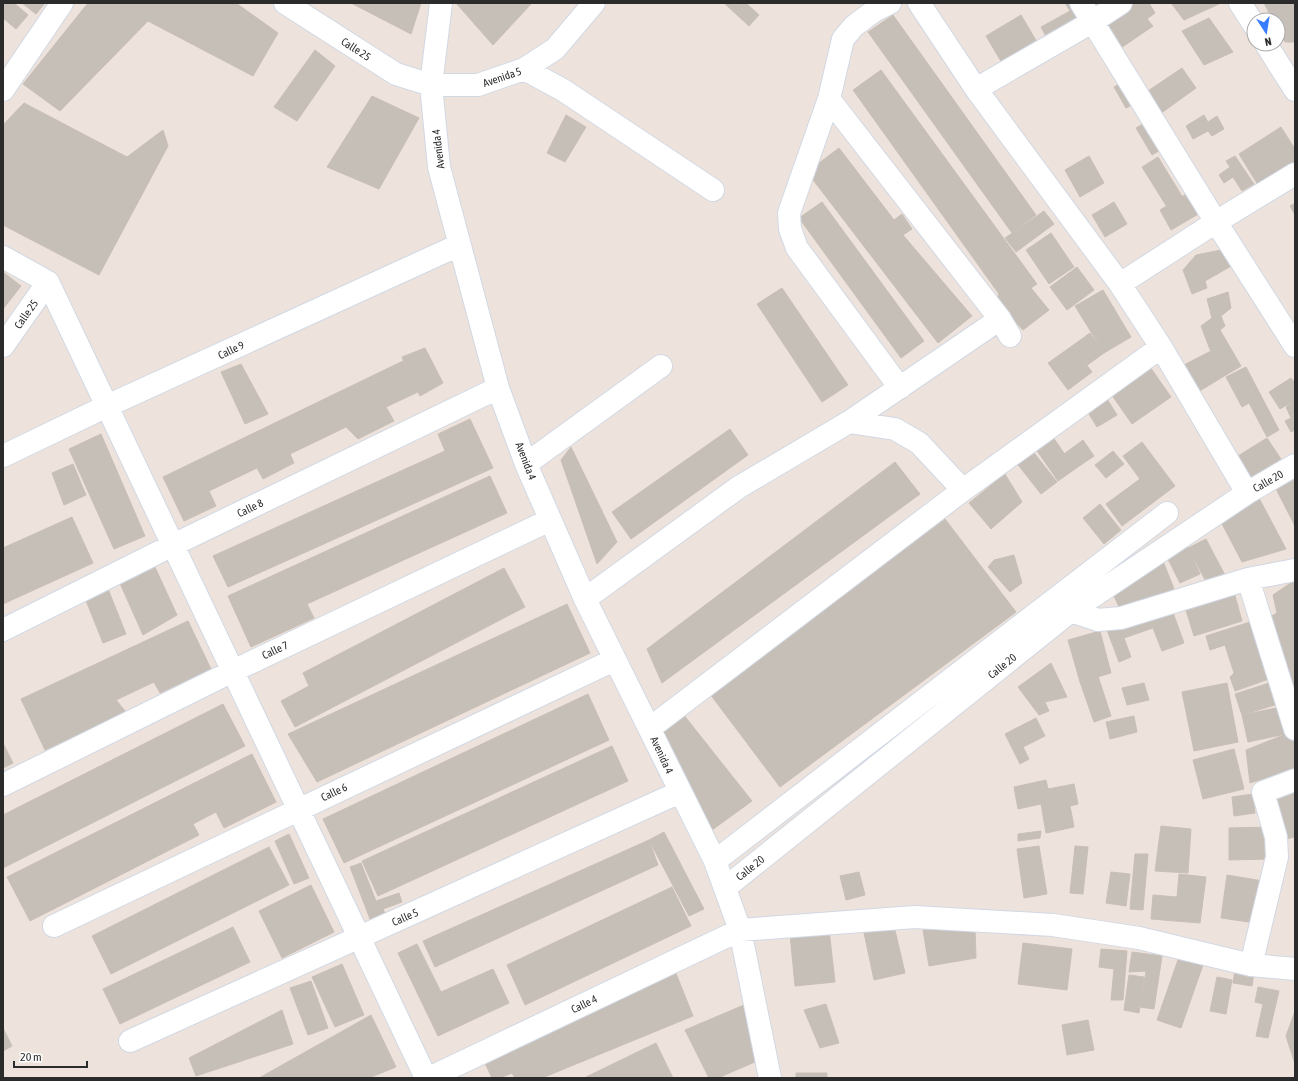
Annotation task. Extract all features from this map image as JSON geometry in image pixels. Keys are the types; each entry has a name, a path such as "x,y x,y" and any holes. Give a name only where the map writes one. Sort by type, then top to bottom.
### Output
{"street":[{"path":"3,90 62,3"},
{"name":"Calle 25","path":"286,3 396,74 431,85"},
{"name":"Avenida 4","path":"441,3 431,85 439,167 498,388 526,464 585,598 614,660 650,728 715,861 740,930 770,1078"},
{"name":"Avenida 5","path":"431,85 478,85 524,69 555,49 594,3"},
{"path":"890,3 874,11 854,26 843,40 829,99 789,213 790,229 797,248 900,388"},
{"path":"919,3 976,89 1120,284 1161,347 1247,493"},
{"path":"1082,3 1092,22 1216,222 1295,346"},
{"path":"976,89 1092,22 1121,3"},
{"path":"1240,3 1246,13"},
{"path":"1271,52 1295,90"},
{"path":"524,69 563,90 713,190"},
{"path":"585,598 739,486 849,422 900,388 1005,327 829,99"},
{"path":"1120,284 1216,222 1295,174"},
{"name":"Calle 9","path":"3,456 107,406 459,245"},
{"path":"3,257 48,282 426,1078"},
{"name":"Calle 25","path":"3,346 48,282"},
{"path":"650,728 963,490 1161,347"},
{"path":"526,464 661,366"},
{"name":"Calle 8","path":"3,630 173,545 498,388"},
{"path":"849,422 896,429 919,443 963,490"},
{"name":"Calle 20","path":"725,888 1071,611 1247,493 1295,465"},
{"name":"Calle 20","path":"715,861 1167,513"},
{"name":"Calle 7","path":"3,785 233,671 550,520"},
{"path":"1071,611 1098,620 1121,618 1248,579 1295,570"},
{"path":"1248,579 1295,729"},
{"name":"Calle 6","path":"54,926 614,660"},
{"path":"1251,965 1276,857 1276,837 1263,792 1295,780"},
{"name":"Calle 5","path":"130,1041 680,792"},
{"path":"740,930 915,917 1053,925 1139,938 1251,965 1295,969"},
{"name":"Calle 4","path":"429,1078 740,930"}],"building":[{"path":"3,3 14,3 28,15 16,29 3,18"},
{"path":"22,3 45,3 36,14"},
{"path":"88,3 236,3 278,33 253,76 148,21 60,111 23,84"},
{"path":"351,3 421,3 411,34"},
{"path":"456,3 532,3 493,45"},
{"path":"724,3 746,3 759,15 749,26"},
{"path":"1065,3 1078,3 1085,16 1047,38 1041,27 1070,11"},
{"path":"1128,3 1149,3 1155,13 1147,19 1153,26 1118,50 1099,22"},
{"path":"1171,3 1218,3 1219,4 1184,20"},
{"path":"1264,3 1295,3 1295,42 1286,42 1286,12 1269,12"},
{"path":"893,15 1036,215 1012,233 868,32"},
{"path":"1021,15 1037,42 1002,63 986,36"},
{"path":"1209,18 1233,52 1204,65 1182,31"},
{"path":"315,50 335,66 297,121 274,107"},
{"path":"1182,68 1196,88 1160,114 1145,93"},
{"path":"881,70 1037,284 1031,288 1049,310 1023,330 996,301 999,294 853,90"},
{"path":"1121,83 1134,104 1126,108 1114,87"},
{"path":"372,96 419,118 379,189 327,167"},
{"path":"24,103 127,157 163,130 168,146 99,275 3,225 3,125"},
{"path":"566,115 586,127 565,162 547,153"},
{"path":"1204,115 1208,122 1217,116 1224,129 1212,136 1208,131 1193,139 1186,126"},
{"path":"1146,122 1162,149 1152,155 1136,128"},
{"path":"1281,127 1295,149 1295,162 1258,185 1239,154"},
{"path":"839,148 894,220 903,235 972,316 938,343 807,172"},
{"path":"1089,156 1104,183 1080,197 1065,170"},
{"path":"1235,156 1254,184 1242,191 1233,177 1224,183 1219,175 1230,167 1226,161"},
{"path":"1158,157 1183,198 1167,207 1142,167"},
{"path":"1188,193 1200,213 1171,230 1160,210"},
{"path":"822,202 924,341 901,358 799,218"},
{"path":"1114,202 1127,224 1105,237 1092,215"},
{"path":"1295,203 1295,215 1290,206"},
{"path":"1044,211 1054,224 1016,252 1005,238"},
{"path":"902,214 912,229 903,235 894,220"},
{"path":"1051,233 1074,267 1049,284 1026,250"},
{"path":"1226,249 1233,265 1205,281 1207,288 1192,294 1183,270 1196,255"},
{"path":"1077,267 1094,290 1067,310 1050,287"},
{"path":"3,272 21,286 3,309"},
{"path":"782,288 848,385 822,402 757,304"},
{"path":"1103,290 1131,337 1104,353 1075,306"},
{"path":"1228,292 1231,308 1221,316 1225,326 1220,330 1241,366 1221,378 1201,326 1212,318 1207,299"},
{"path":"1090,333 1104,353 1086,366 1072,346"},
{"path":"1072,346 1092,372 1068,390 1048,363"},
{"path":"425,348 443,383 420,396 402,357"},
{"path":"1211,351 1221,378 1198,392 1180,367"},
{"path":"403,361 418,392 386,407 394,421 358,439 346,427 290,454 294,463 263,479 257,468 209,491 216,506 184,521 163,477"},
{"path":"241,364 268,414 245,424 221,372"},
{"path":"1148,364 1171,397 1132,424 1109,391"},
{"path":"1246,367 1279,430 1267,437 1249,403 1242,407 1226,377"},
{"path":"1291,378 1295,383 1295,400 1280,409 1269,392"},
{"path":"1104,394 1117,415 1097,427 1084,406"},
{"path":"1295,400 1295,430 1291,432 1285,421 1291,418 1286,407"},
{"path":"470,419 493,468 228,587 213,556 445,451 438,434"},
{"path":"730,429 748,455 631,539 612,512"},
{"path":"1048,430 1075,469 1058,481 1031,442"},
{"path":"101,434 145,536 114,549 69,449"},
{"path":"1267,438 1281,459 1251,478 1238,456"},
{"path":"1083,440 1094,456 1075,469 1064,454"},
{"path":"1142,442 1175,486 1122,526 1106,504 1140,479 1123,456"},
{"path":"571,447 617,542 597,564 561,460"},
{"path":"1031,449 1057,482 1041,494 1015,461"},
{"path":"1113,451 1124,464 1106,478 1095,465"},
{"path":"895,462 920,494 662,683 647,649"},
{"path":"73,464 86,495 64,505 52,473"},
{"path":"1295,469 1295,526 1272,481"},
{"path":"1005,474 1022,502 991,529 969,503"},
{"path":"490,476 507,513 307,604 314,618 251,647 228,596"},
{"path":"1259,498 1286,549 1242,562 1219,518"},
{"path":"1100,504 1121,530 1104,544 1083,518"},
{"path":"72,517 93,563 3,604 3,548"},
{"path":"945,519 1016,612 780,787 710,694"},
{"path":"1184,539 1200,574 1180,583 1164,551"},
{"path":"1206,539 1227,579 1209,587 1188,548"},
{"path":"1014,555 1022,583 1010,592 988,567 994,560"},
{"path":"1163,561 1176,594 1119,607 1114,596"},
{"path":"154,565 177,615 143,635 119,581"},
{"path":"504,568 525,607 295,727 281,701 309,686 303,673"},
{"path":"1295,580 1295,635 1272,641 1263,621 1277,613 1273,595"},
{"path":"108,589 126,634 103,643 85,598"},
{"path":"1234,592 1242,621 1194,636 1185,607"},
{"path":"567,604 590,653 317,782 288,734"},
{"path":"1171,607 1184,643 1162,651 1153,628 1124,638 1131,657 1119,662 1107,630"},
{"path":"188,621 211,669 160,693 154,682 116,700 126,712 45,750 21,699"},
{"path":"1250,622 1269,679 1235,691 1230,677 1234,673 1225,645 1210,650 1206,636"},
{"path":"1100,631 1111,673 1080,682 1068,640"},
{"path":"1295,634 1295,668 1279,674 1272,641"},
{"path":"1051,663 1067,697 1045,702 1049,711 1039,715 1018,687"},
{"path":"1295,669 1295,698 1279,674"},
{"path":"1098,676 1111,716 1094,722 1080,682"},
{"path":"1272,682 1278,704 1242,715 1235,694"},
{"path":"1144,683 1149,700 1127,705 1122,688"},
{"path":"1227,683 1238,742 1194,751 1182,692"},
{"path":"588,694 609,740 344,863 323,819"},
{"path":"223,704 245,746 3,868 3,815"},
{"path":"1281,707 1286,734 1248,742 1242,715"},
{"path":"683,714 752,801 712,830 658,729"},
{"path":"1134,716 1137,732 1110,739 1106,722"},
{"path":"1036,718 1045,736 1023,747 1029,759 1020,764 1005,734"},
{"path":"1291,732 1295,743 1295,769 1250,783 1246,750"},
{"path":"3,743 13,763 3,768"},
{"path":"612,746 628,781 378,896 362,861"},
{"path":"1234,749 1244,789 1203,799 1193,760"},
{"path":"252,754 276,802 224,828 216,812 193,824 199,835 30,921 7,877"},
{"path":"1046,780 1048,789 1074,784 1078,804 1070,806 1074,827 1046,833 1041,804 1018,809 1014,787"},
{"path":"1295,786 1295,837 1286,839 1274,791"},
{"path":"1253,794 1255,813 1234,816 1232,797"},
{"path":"1161,826 1191,829 1188,873 1155,871"},
{"path":"1269,827 1269,859 1229,860 1229,828"},
{"path":"1041,831 1040,838 1018,841 1018,834"},
{"path":"664,832 704,909 689,916 649,840"},
{"path":"289,834 309,878 294,884 275,841"},
{"path":"649,840 658,865 435,967 423,941"},
{"path":"1039,846 1047,894 1024,898 1017,849"},
{"path":"1075,846 1088,847 1083,894 1070,893"},
{"path":"269,847 289,885 111,974 92,936"},
{"path":"1135,854 1148,854 1143,910 1130,909"},
{"path":"361,863 376,901 399,893 402,902 383,909 387,918 372,924 350,867"},
{"path":"859,872 865,895 846,900 840,876"},
{"path":"1111,872 1130,874 1126,906 1106,903"},
{"path":"1179,874 1206,877 1200,923 1151,919 1153,895 1177,897"},
{"path":"1227,875 1263,881 1256,923 1221,918"},
{"path":"311,885 334,932 282,958 259,911"},
{"path":"672,887 691,926 525,1005 507,965"},
{"path":"894,926 905,973 874,980 863,928"},
{"path":"233,927 250,962 120,1024 103,989"},
{"path":"975,929 976,958 929,966 923,930"},
{"path":"829,930 835,982 795,986 790,934"},
{"path":"1023,943 1072,949 1067,990 1018,984"},
{"path":"417,944 441,992 493,969 509,1003 438,1036 398,953"},
{"path":"1101,949 1127,951 1123,1000 1111,1000 1114,969 1099,967"},
{"path":"1132,952 1162,956 1154,1009 1140,1007 1146,971 1129,972"},
{"path":"1180,954 1204,962 1181,1028 1157,1020"},
{"path":"342,964 364,1015 335,1027 312,977"},
{"path":"1235,970 1254,972 1252,986 1233,983"},
{"path":"675,971 693,1016 542,1078 515,1078 512,1073 500,1078 492,1078 483,1059"},
{"path":"1129,975 1144,977 1139,1013 1124,1010"},
{"path":"1217,977 1232,980 1226,1014 1210,1011"},
{"path":"311,981 328,1028 308,1035 290,988"},
{"path":"1258,987 1279,991 1268,1038 1256,1036 1263,1004 1255,1002"},
{"path":"826,1004 839,1043 820,1048 804,1010"},
{"path":"744,1005 757,1061 718,1078 709,1078 685,1030"},
{"path":"282,1010 293,1044 196,1076 189,1058"},
{"path":"1295,1011 1295,1064 1286,1036"},
{"path":"371,1015 396,1067 369,1078 259,1078"},
{"path":"1088,1020 1094,1050 1067,1055 1062,1025"},
{"path":"3,1028 12,1046 3,1051"},
{"path":"656,1043 673,1078 584,1078"},
{"path":"796,1073 827,1073 827,1078 796,1078"}]}
